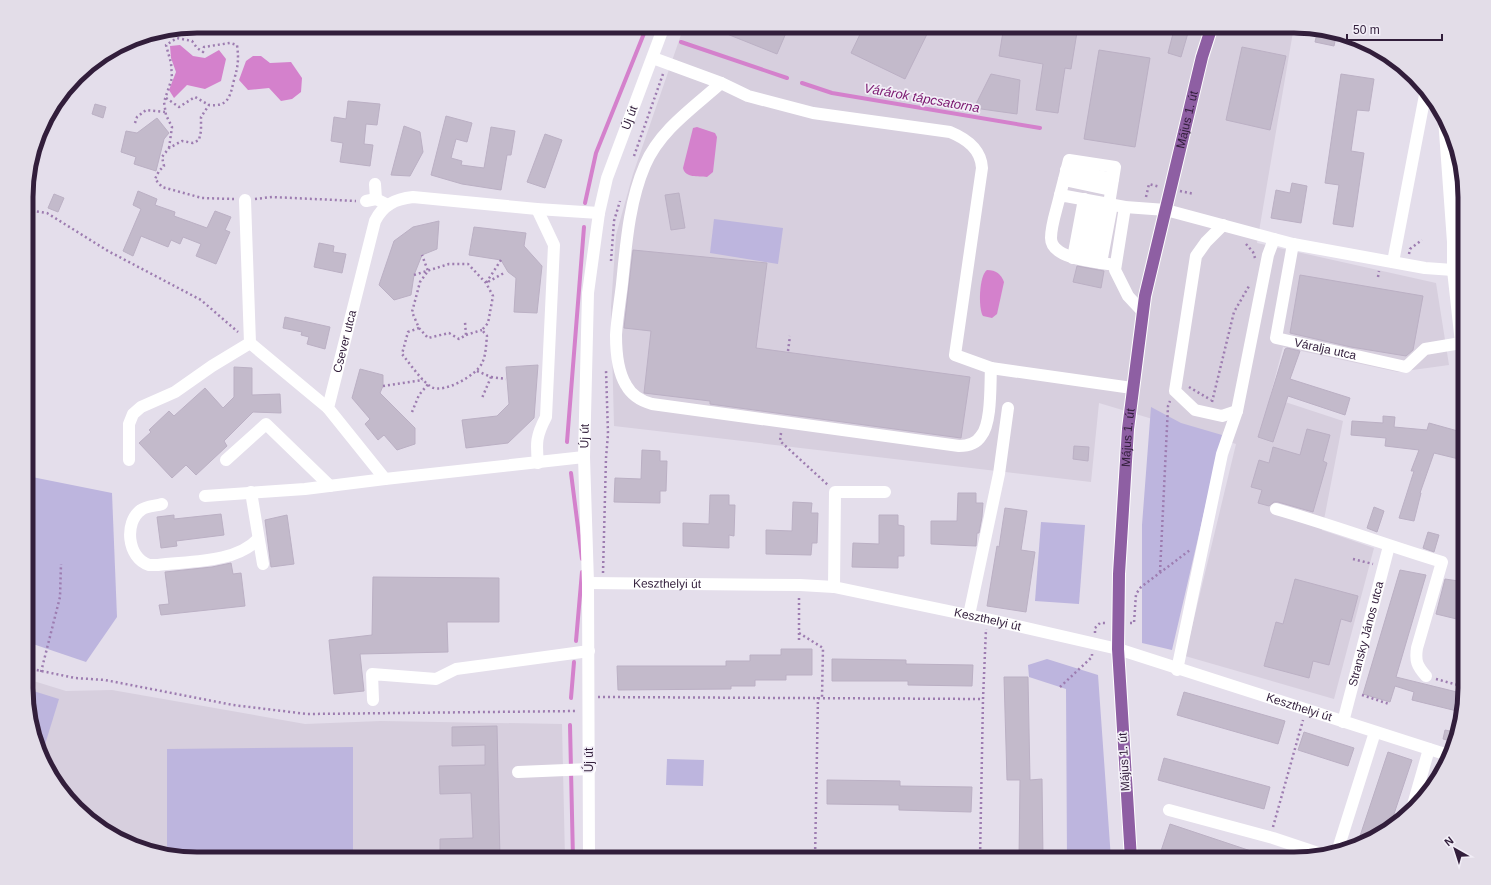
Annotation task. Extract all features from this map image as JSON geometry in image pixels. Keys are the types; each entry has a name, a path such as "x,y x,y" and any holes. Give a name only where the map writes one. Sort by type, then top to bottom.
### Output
{"main road":[{"name":"Május 1. út","path":"1131,852 1118,649 1119,574 1123,488 1132,388 1142,311 1156,246 1166,210 1202,57 1210,33"}],"street":[{"name":"Új út","path":"589,852 589,651 584,457 588,293 600,213 607,178 661,33"},
{"path":"652,58 721,83 748,96 814,113 950,132 969,141 980,156 982,168 955,355 991,368 1132,388"},
{"path":"721,83 684,114 664,135 645,164 636,195 628,234 616,335 619,362 626,386 641,401 652,404 781,423 968,446 981,436 986,426 991,368"},
{"path":"1393,262 1424,98"},
{"path":"1445,132 1453,242 1458,264"},
{"path":"1066,170 1113,179"},
{"path":"1066,170 1113,179"},
{"path":"1066,170 1051,239 1054,247 1060,253 1115,265"},
{"path":"1088,260 1100,202 1113,179"},
{"path":"375,184 371,200 388,205"},
{"path":"1060,195 1125,207 1166,210 1293,244 1425,268 1458,269"},
{"name":"Csever utca","path":"328,408 374,222 379,213 388,205 399,198 413,197 538,209 600,213"},
{"path":"245,200 250,343 328,408 385,479"},
{"path":"1088,260 1100,202"},
{"path":"1125,207 1115,270 1128,296 1142,311"},
{"path":"538,209 554,245 546,417 539,431 536,443 538,463"},
{"path":"1223,225 1206,242 1196,256 1175,391 1195,410 1222,416 1237,412"},
{"path":"1177,670 1222,454 1237,412 1268,255 1274,239"},
{"name":"Váralja utca","path":"1293,244 1276,338 1406,367 1425,349 1458,344"},
{"path":"129,460 128,424 133,414 141,408 175,392 212,366 250,343"},
{"path":"969,615 999,474 1008,408"},
{"path":"226,460 266,424 330,486"},
{"path":"205,496 305,489 584,457"},
{"path":"250,492 262,564"},
{"path":"834,587 835,492 885,492"},
{"path":"162,504 142,509 131,522 130,532 134,550 136,554 148,565 232,555 247,548 258,539"},
{"path":"1276,509 1340,528 1389,546 1442,562 1417,648 1415,661 1418,668 1426,676"},
{"name":"Stransky János utca","path":"1343,722 1389,546"},
{"name":"Keszthelyi út","path":"588,583 800,584 834,587 969,615 1118,649 1177,670 1445,754"},
{"path":"373,700 372,674 436,679 456,669 589,651"},
{"path":"1339,845 1374,732"},
{"path":"1415,798 1429,749"},
{"path":"518,772 590,769"},
{"path":"1169,810 1270,837 1313,851"}],"path":[{"path":"166,98 171,103 179,107 195,97 209,105 218,106 226,102 232,93 239,61 237,45 230,43 204,47 203,52 197,48 192,41 177,38 166,45 171,63 172,78 164,102 165,112 172,127 169,148"},
{"path":"209,105 201,117 201,131 199,140 193,144 182,141 169,148 162,157 164,166 159,171 155,179 162,188 202,198 245,200 272,197 371,200"},
{"path":"135,123 137,117 146,110 165,112"},
{"path":"33,211 47,213 108,251 201,300 250,343"},
{"path":"1239,243 1246,244 1253,252 1256,263"},
{"path":"422,255 428,271"},
{"path":"486,283 501,260"},
{"path":"414,275 449,264 468,264 486,283 493,296 488,323 482,330 466,335 460,340 449,333 428,338 419,328 412,312 420,282 428,271"},
{"path":"486,283 504,273"},
{"path":"1211,400 1225,352 1234,312 1253,279"},
{"path":"465,322 466,335"},
{"path":"419,328 408,332 402,354 423,380 429,383 432,387 440,388 457,384 477,372 483,363 487,336 482,330"},
{"path":"788,352 790,336"},
{"path":"477,372 491,377 506,379"},
{"path":"482,398 491,377"},
{"path":"383,386 423,380"},
{"path":"412,412 420,395 429,383"},
{"path":"1160,572 1168,406 1175,391 1183,383 1211,400 1222,416"},
{"path":"781,423 780,441 835,492"},
{"path":"1060,687 1092,657 1095,628 1100,623 1134,623 1136,594 1140,587 1195,546"},
{"path":"1353,559 1370,563"},
{"path":"41,672 60,597 61,564"},
{"path":"799,640 800,584"},
{"path":"980,852 986,619"},
{"path":"799,633 823,648 822,697"},
{"path":"33,670 104,680 233,705 308,714 589,711"},
{"path":"1426,676 1458,685"},
{"path":"1361,695 1390,704"},
{"path":"588,697 983,699"},
{"path":"815,852 818,697"},
{"path":"1270,837 1306,710"}],"shaded area":[{"path":"682,33 1293,33 1257,243 1436,283 1449,365 1398,372 1283,347 1270,397 1343,421 1322,530 1374,548 1334,699 1185,656 1236,444 1099,403 1091,482 614,426 611,307 616,235 633,174"},
{"path":"180,45 193,56 205,58 219,50 226,59 221,81 205,89 187,85 174,98 169,90 176,72 171,58 170,46"},
{"path":"253,56 261,56 270,63 291,62 302,78 301,92 292,99 281,101 269,88 248,90 239,80 246,61"},
{"path":"697,127 715,133 717,137 713,172 707,177 689,175 683,168 693,128"},
{"path":"714,219 783,228 778,264 710,253"},
{"path":"987,270 998,273 1004,282 997,314 992,318 983,316 980,307 982,278"},
{"path":"1151,407 1181,423 1222,435 1172,650 1142,643 1142,525"},
{"path":"33,477 112,493 117,617 86,662 33,644"},
{"path":"1041,522 1085,525 1079,604 1035,601"},
{"path":"1047,659 1098,675 1111,852 1067,852 1066,689 1029,677 1028,665"},
{"path":"33,681 66,691 112,690 305,724 381,721 562,724 565,852 186,852 165,849 134,840 97,818 81,804 67,788 45,751 34,710"},
{"path":"33,691 59,699 44,748 34,710"},
{"path":"353,747 353,852 186,852 167,849 167,749"},
{"path":"667,759 704,760 703,786 666,785"}],"building":[{"path":"724,33 786,33 777,54"},
{"path":"861,33 928,33 905,79 851,53"},
{"path":"1003,33 1077,33 1071,69 1065,68 1058,113 1036,110 1043,64 999,56"},
{"path":"1173,33 1188,33 1181,57 1168,53"},
{"path":"1317,34 1336,39 1334,46 1315,42"},
{"path":"1242,47 1286,56 1270,130 1226,120"},
{"path":"1099,50 1150,58 1135,147 1084,139"},
{"path":"991,74 1020,80 1017,114 974,108"},
{"path":"1341,74 1374,79 1369,111 1357,110 1351,151 1364,153 1353,227 1333,224 1339,185 1325,183"},
{"path":"348,101 380,104 377,125 366,124 364,144 373,145 370,166 340,162 343,143 331,141 334,117 346,119"},
{"path":"95,104 106,107 103,118 92,114"},
{"path":"446,116 472,123 467,142 456,139 451,158 462,161 461,165 484,168 491,127 515,131 511,155 507,155 501,190 462,184 431,175"},
{"path":"157,118 169,133 164,139 156,171 134,164 136,157 121,152 126,131 137,133"},
{"path":"404,126 420,132 423,152 410,176 391,175"},
{"path":"545,134 562,140 545,188 527,182"},
{"path":"1292,183 1307,186 1301,223 1271,218 1276,190 1290,193"},
{"path":"138,191 157,199 155,205 175,212 174,216 207,228 215,211 231,217 225,230 230,232 216,264 196,256 201,244 183,237 180,244 171,240 168,247 141,236 133,256 123,251 141,209 133,205"},
{"path":"679,193 685,228 671,230 665,195"},
{"path":"54,194 64,198 58,212 48,208"},
{"path":"439,221 437,249 422,255 414,275 411,295 394,300 379,285 394,241 413,227"},
{"path":"474,227 526,233 524,246 542,266 537,313 514,312 516,278 508,272 501,260 469,255"},
{"path":"319,243 334,246 333,252 346,254 342,273 314,267"},
{"path":"633,250 767,263 756,348 970,377 961,438 710,404 710,401 644,393 651,331 624,328"},
{"path":"1077,266 1104,271 1101,288 1073,282"},
{"path":"1300,275 1423,296 1413,350 1406,356 1351,347 1290,333"},
{"path":"285,317 330,327 325,349 307,344 309,337 301,335 302,332 283,328"},
{"path":"1287,348 1300,351 1290,379 1350,398 1345,415 1288,396 1273,442 1258,437 1285,349"},
{"path":"538,365 534,418 508,443 466,448 462,420 497,416 509,404 506,367"},
{"path":"234,367 252,368 252,395 280,394 281,413 253,412 224,441 227,446 196,475 186,465 172,478 139,443 151,432 149,430 169,411 174,416 205,388 223,408 234,397"},
{"path":"360,369 383,375 383,386 380,393 415,428 415,444 397,450 384,435 378,440 365,424 370,419 352,398"},
{"path":"1383,416 1395,417 1394,427 1427,430 1429,423 1458,431 1458,459 1434,453 1420,493 1414,521 1399,518 1414,471 1411,471 1419,450 1385,446 1386,438 1351,435 1352,421 1383,423"},
{"path":"1307,429 1330,435 1323,461 1327,463 1313,512 1278,502 1274,502 1269,506 1258,503 1262,490 1251,487 1259,460 1269,463 1273,447 1300,455"},
{"path":"1074,446 1089,447 1088,461 1073,459"},
{"path":"642,450 660,451 660,461 667,461 666,491 660,491 660,503 614,502 615,478 641,479"},
{"path":"958,493 976,493 976,503 983,503 982,517 979,533 977,533 976,546 931,544 931,521 957,521"},
{"path":"710,495 729,495 729,505 735,505 734,536 729,535 729,548 683,546 683,523 709,524"},
{"path":"793,502 812,503 811,513 818,513 817,543 812,543 811,555 766,554 766,530 792,531"},
{"path":"1374,507 1384,511 1377,532 1367,528"},
{"path":"1005,508 1027,511 1021,550 1035,552 1026,612 987,606"},
{"path":"221,514 224,535 176,541 177,546 161,548 157,517 174,515 174,519"},
{"path":"287,515 294,564 271,567 265,520"},
{"path":"879,515 898,515 898,525 904,526 904,556 898,556 898,568 852,567 853,543 879,544"},
{"path":"1428,532 1439,535 1434,552 1423,548"},
{"path":"231,563 233,574 241,573 245,606 161,615 159,605 169,604 165,572 212,567"},
{"path":"1400,570 1426,575 1396,677 1458,692 1457,711 1412,700 1414,692 1395,686 1390,702 1363,694"},
{"path":"373,577 499,578 499,622 447,622 448,652 360,654 364,691 334,694 329,640 372,635"},
{"path":"1295,579 1358,596 1351,622 1341,619 1329,665 1313,661 1309,678 1264,666 1276,622 1283,624"},
{"path":"1445,579 1458,581 1458,619 1436,614"},
{"path":"781,649 812,649 812,675 786,675 786,680 755,680 755,686 731,686 731,689 618,690 617,666 726,666 726,661 750,661 750,655 781,655"},
{"path":"832,659 906,660 906,664 973,665 972,686 908,685 908,681 832,681"},
{"path":"1004,677 1028,677 1030,780 1042,779 1043,852 1019,852 1020,780 1007,780"},
{"path":"1184,692 1285,721 1278,744 1177,715"},
{"path":"497,726 500,852 440,852 440,839 473,838 471,793 440,794 439,766 485,765 485,745 452,746 452,727"},
{"path":"1445,730 1452,731 1449,740 1443,739"},
{"path":"1304,732 1354,748 1348,766 1298,750"},
{"path":"1388,752 1412,760 1392,819 1359,839"},
{"path":"1164,758 1270,787 1264,809 1158,780"},
{"path":"827,780 900,781 900,786 972,787 971,812 899,810 899,805 827,804"},
{"path":"1170,824 1254,852 1164,852 1161,851"}],"waterway":[{"path":"585,203 596,153 644,33"},
{"name":"Várárok tápcsatorna","path":"681,42 787,78"},
{"name":"Várárok tápcsatorna","path":"802,83 832,93 1040,128"},
{"path":"567,442 584,227"},
{"path":"571,473 582,559"},
{"path":"576,641 582,572"},
{"path":"571,698 574,662"},
{"path":"570,725 573,852"}]}
